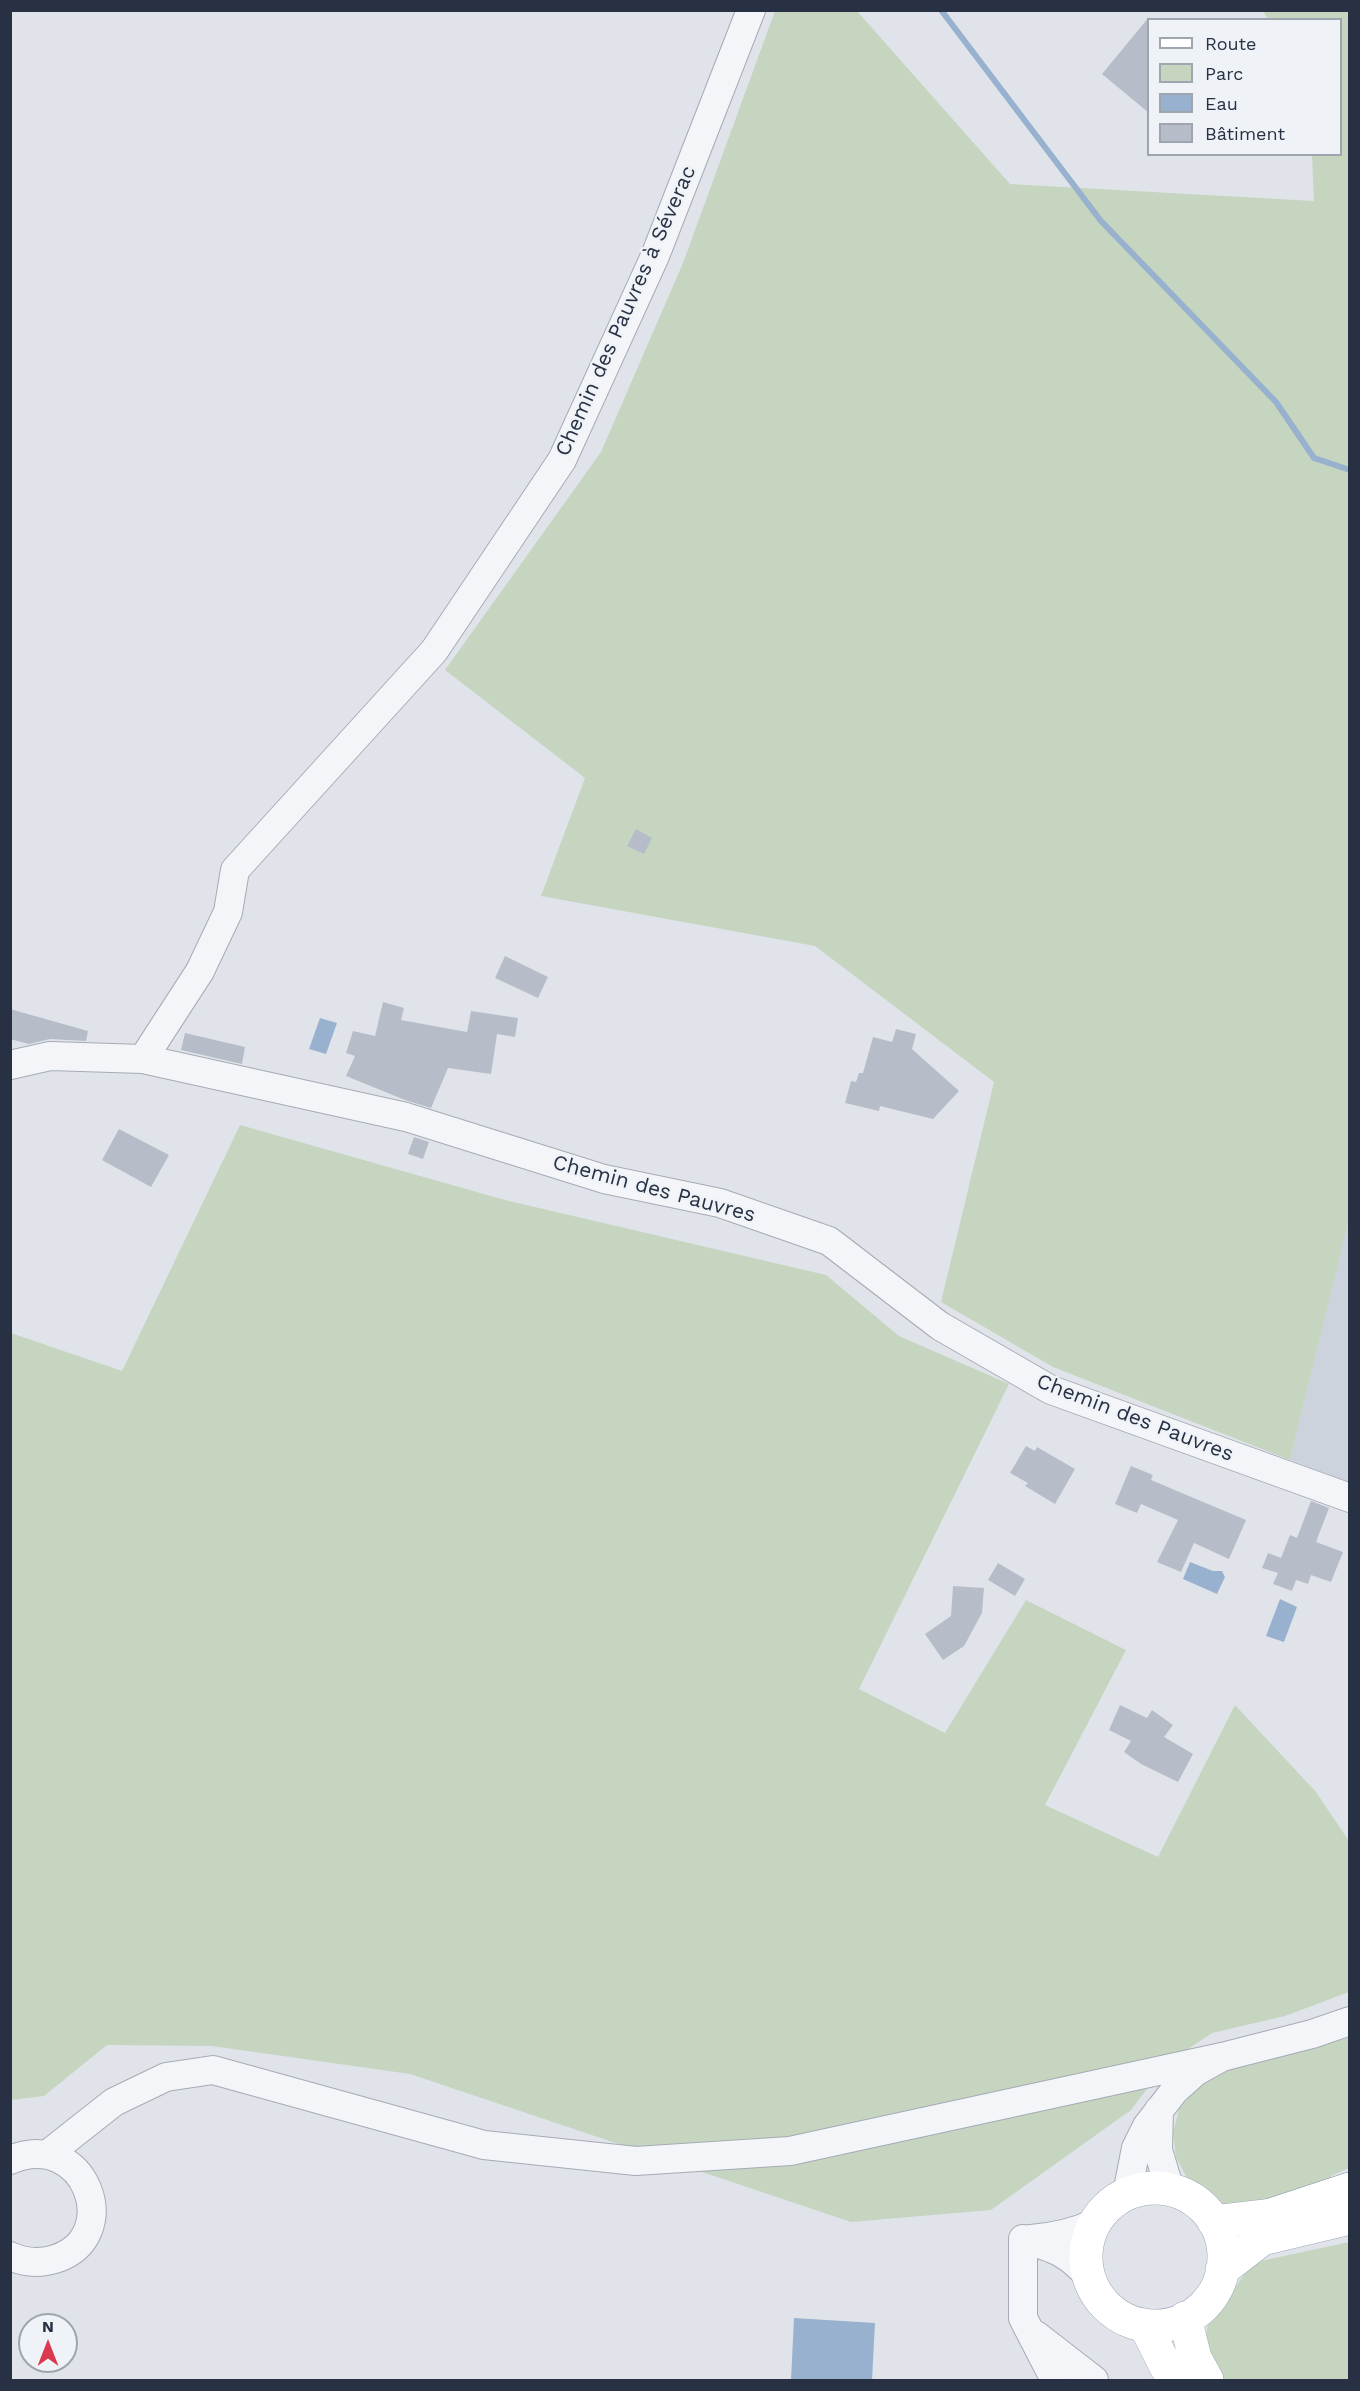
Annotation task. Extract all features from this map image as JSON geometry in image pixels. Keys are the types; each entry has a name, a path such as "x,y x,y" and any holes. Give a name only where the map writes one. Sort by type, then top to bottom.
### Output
{"main road":[{"path":"1148,2188 1170,2190 1196,2201 1214,2222 1223,2245 1222,2270 1219,2282 1205,2304 1185,2318 1172,2323 1145,2325 1127,2319 1110,2309 1094,2289 1089,2277 1086,2255 1090,2233 1109,2206 1127,2194 1148,2188"},
{"path":"1262,2218 1350,2189"},
{"path":"1214,2222 1262,2218 1350,2203"},
{"path":"1222,2270 1262,2239 1350,2218"},
{"path":"1185,2318 1194,2358 1207,2380"},
{"path":"1145,2325 1166,2367 1177,2380"}],"street":[{"name":"Chemin des Pauvres à Séverac","path":"143,1059 200,971 228,912 235,870 434,651 562,460 655,256 751,10"},
{"name":"Chemin des Pauvres","path":"10,1065 50,1056 143,1059 406,1117 604,1179 720,1203 829,1241 940,1326 1051,1390 1350,1498"},
{"path":"48,2154 114,2102 166,2077 213,2070 484,2145 636,2161 790,2151 1222,2057 1312,2034 1350,2021"},
{"path":"1127,2194 1136,2148 1147,2126 1175,2090 1195,2072 1222,2057"},
{"path":"1159,2110 1158,2150 1170,2190"},
{"path":"74,2167 99,2115"},
{"path":"10,2160 35,2153 60,2158 74,2167 84,2180 90,2194 92,2210 89,2226 73,2250 46,2262 33,2263 10,2256"},
{"path":"1023,2239 1056,2237 1095,2223"},
{"path":"1023,2239 1057,2249 1075,2260 1089,2277"},
{"path":"1023,2239 1023,2318 1054,2380"},
{"path":"1028,2329 1094,2380"}],"shaded area":[{"path":"1349,1214 1349,1483 1290,1460"}],"green space":[{"path":"775,11 857,11 1010,184 1314,201 1312,156 1342,156 1342,18 1267,18 1263,11 1349,11 1350,1214 1290,1460 1053,1367 941,1302 994,1082 815,946 541,896 585,778 445,670 601,452 683,263"},
{"path":"240,1125 505,1200 826,1275 899,1336 1009,1384 859,1689 945,1733 1026,1600 1126,1650 1045,1805 1158,1857 1235,1705 1316,1792 1349,1841 1349,1992 1285,2016 1212,2033 1166,2064 1131,2110 991,2210 851,2222 410,2074 212,2046 107,2045 44,2096 11,2100 11,1333 122,1371"},
{"path":"1349,2038 1349,2168 1331,2176 1331,2182 1245,2205 1221,2204 1188,2180 1176,2157 1173,2132 1179,2109 1195,2090 1214,2075 1237,2066"},
{"path":"1349,2242 1349,2380 1224,2380 1210,2352 1207,2329 1214,2313 1249,2268 1256,2262"}],"water":[{"path":"320,1018 337,1023 326,1054 309,1049"},
{"path":"1190,1562 1213,1571 1222,1571 1225,1577 1217,1594 1183,1579"},
{"path":"1280,1599 1297,1607 1284,1642 1266,1636"},
{"path":"794,2318 875,2323 872,2380 791,2380"}],"building":[{"path":"1147,19 1147,111 1102,74"},
{"path":"636,829 652,838 644,854 627,846"},
{"path":"505,956 548,977 538,998 495,978"},
{"path":"383,1002 404,1008 401,1020 467,1032 471,1011 518,1018 515,1037 497,1034 491,1074 448,1068 431,1108 346,1076 355,1056 346,1053 353,1031 375,1036"},
{"path":"10,1009 88,1031 86,1041 50,1039 29,1044 10,1039"},
{"path":"896,1029 916,1034 912,1049 959,1091 933,1119 880,1106 879,1111 845,1103 851,1081 856,1082 859,1073 863,1073 873,1037 892,1042"},
{"path":"185,1033 245,1047 242,1064 181,1050"},
{"path":"119,1129 169,1155 151,1187 102,1160"},
{"path":"414,1137 429,1142 423,1159 408,1154"},
{"path":"1026,1446 1035,1451 1037,1447 1075,1469 1055,1504 1025,1486 1028,1483 1010,1473"},
{"path":"1131,1466 1153,1475 1151,1480 1246,1520 1229,1559 1194,1543 1181,1572 1157,1562 1178,1520 1141,1504 1137,1513 1115,1504"},
{"path":"1311,1501 1329,1508 1316,1542 1343,1552 1331,1582 1311,1575 1308,1584 1296,1580 1292,1591 1273,1584 1278,1573 1262,1568 1268,1553 1281,1558 1290,1535 1297,1538"},
{"path":"998,1563 1025,1579 1015,1596 988,1580"},
{"path":"953,1586 984,1588 982,1613 964,1646 943,1660 925,1634 951,1616"},
{"path":"1120,1705 1147,1718 1152,1710 1173,1725 1164,1737 1193,1754 1178,1782 1141,1764 1124,1752 1131,1741 1109,1730"}],"waterway":[{"path":"941,10 1101,221 1276,402 1314,458 1350,470"}]}
